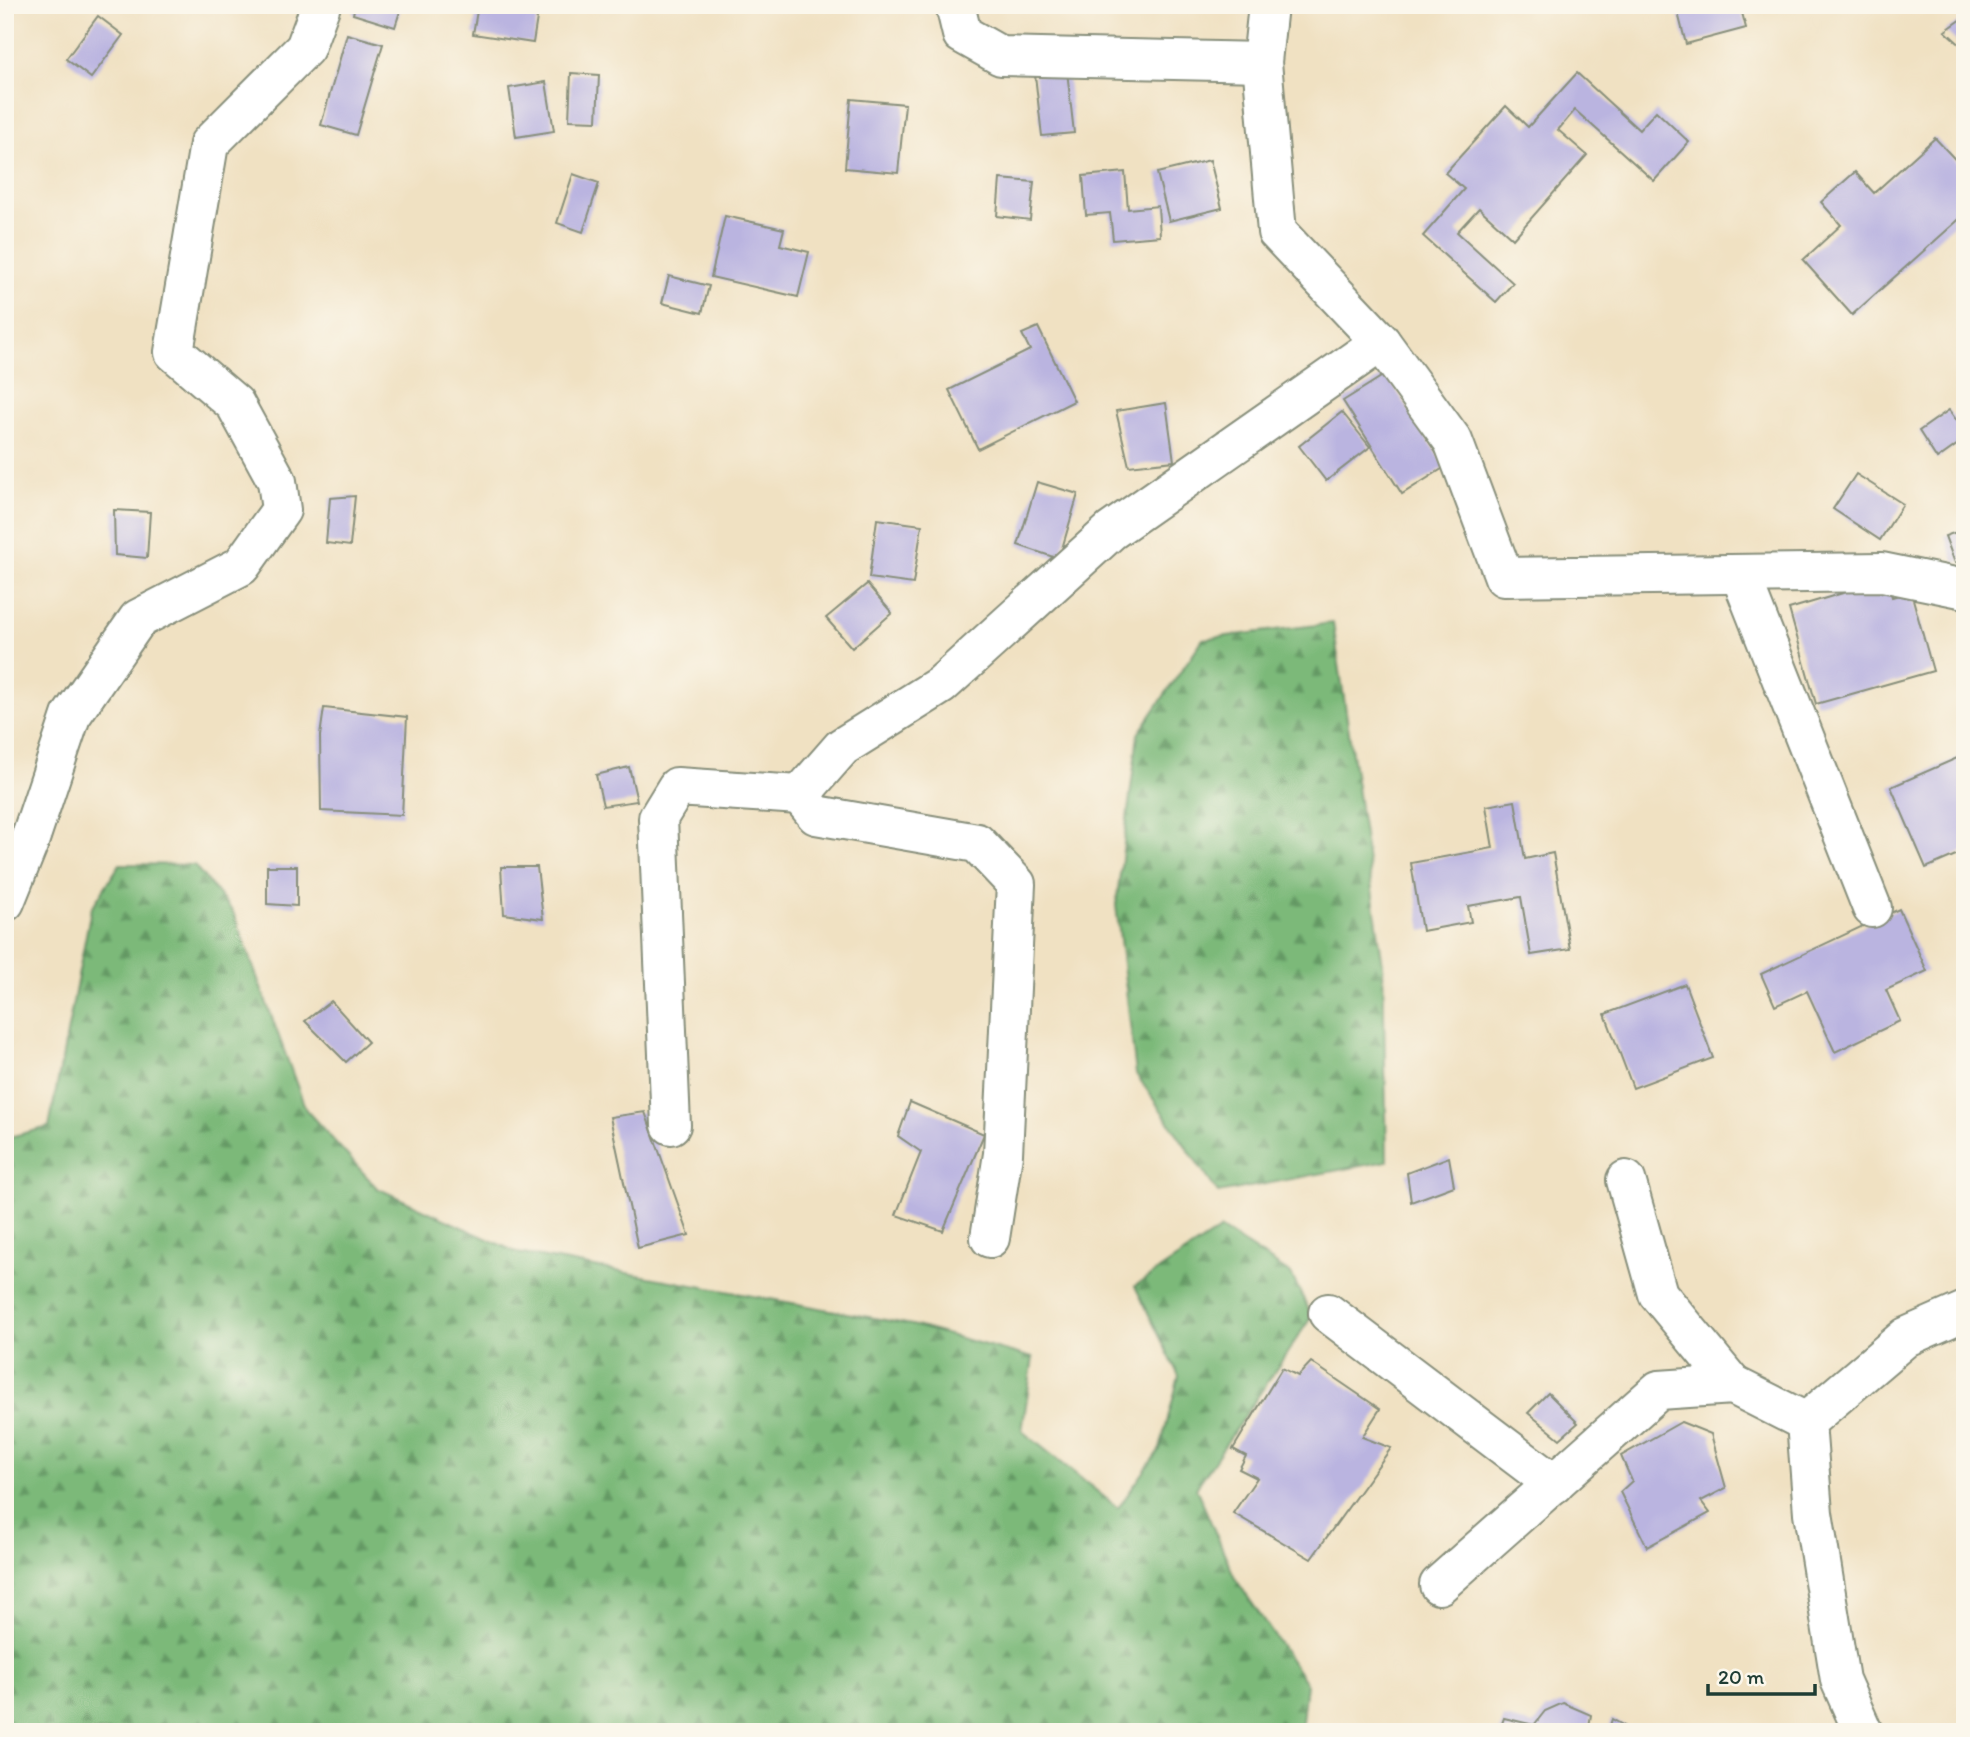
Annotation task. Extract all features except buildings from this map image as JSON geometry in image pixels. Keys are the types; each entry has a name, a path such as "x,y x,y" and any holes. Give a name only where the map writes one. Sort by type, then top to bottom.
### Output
{"street":[{"path":"5,902 28,845 71,716 138,619 241,566 281,510 277,481 236,404 174,352 209,144 305,48 321,5"},
{"path":"955,5 962,34 1001,56 1262,62"},
{"path":"1268,5 1262,62 1277,232 1381,342 1453,441 1504,577 1882,572 1965,589"},
{"path":"800,795 842,747 941,685 1111,531 1381,342"},
{"path":"1740,574 1872,908"},
{"path":"671,1125 658,818 677,787 800,795 816,815 977,843 1016,884 1003,1154 990,1238"},
{"path":"1626,1180 1658,1294 1733,1385 1806,1422"},
{"path":"1806,1422 1906,1337 1965,1311"},
{"path":"1328,1313 1553,1484"},
{"path":"1439,1585 1659,1390 1733,1385"},
{"path":"1806,1422 1813,1513 1840,1680 1863,1732"}],"green space":[{"path":"1333,623 1383,965 1387,1161 1218,1193 1136,1074 1116,905 1138,734 1203,639"},
{"path":"120,864 194,865 233,912 306,1110 377,1188 518,1253 912,1325 1033,1358 1022,1431 1118,1508 1160,1449 1179,1376 1135,1286 1221,1229 1291,1274 1312,1316 1196,1488 1235,1578 1306,1683 1301,1732 5,1732 5,1138 49,1127 91,909"}]}
